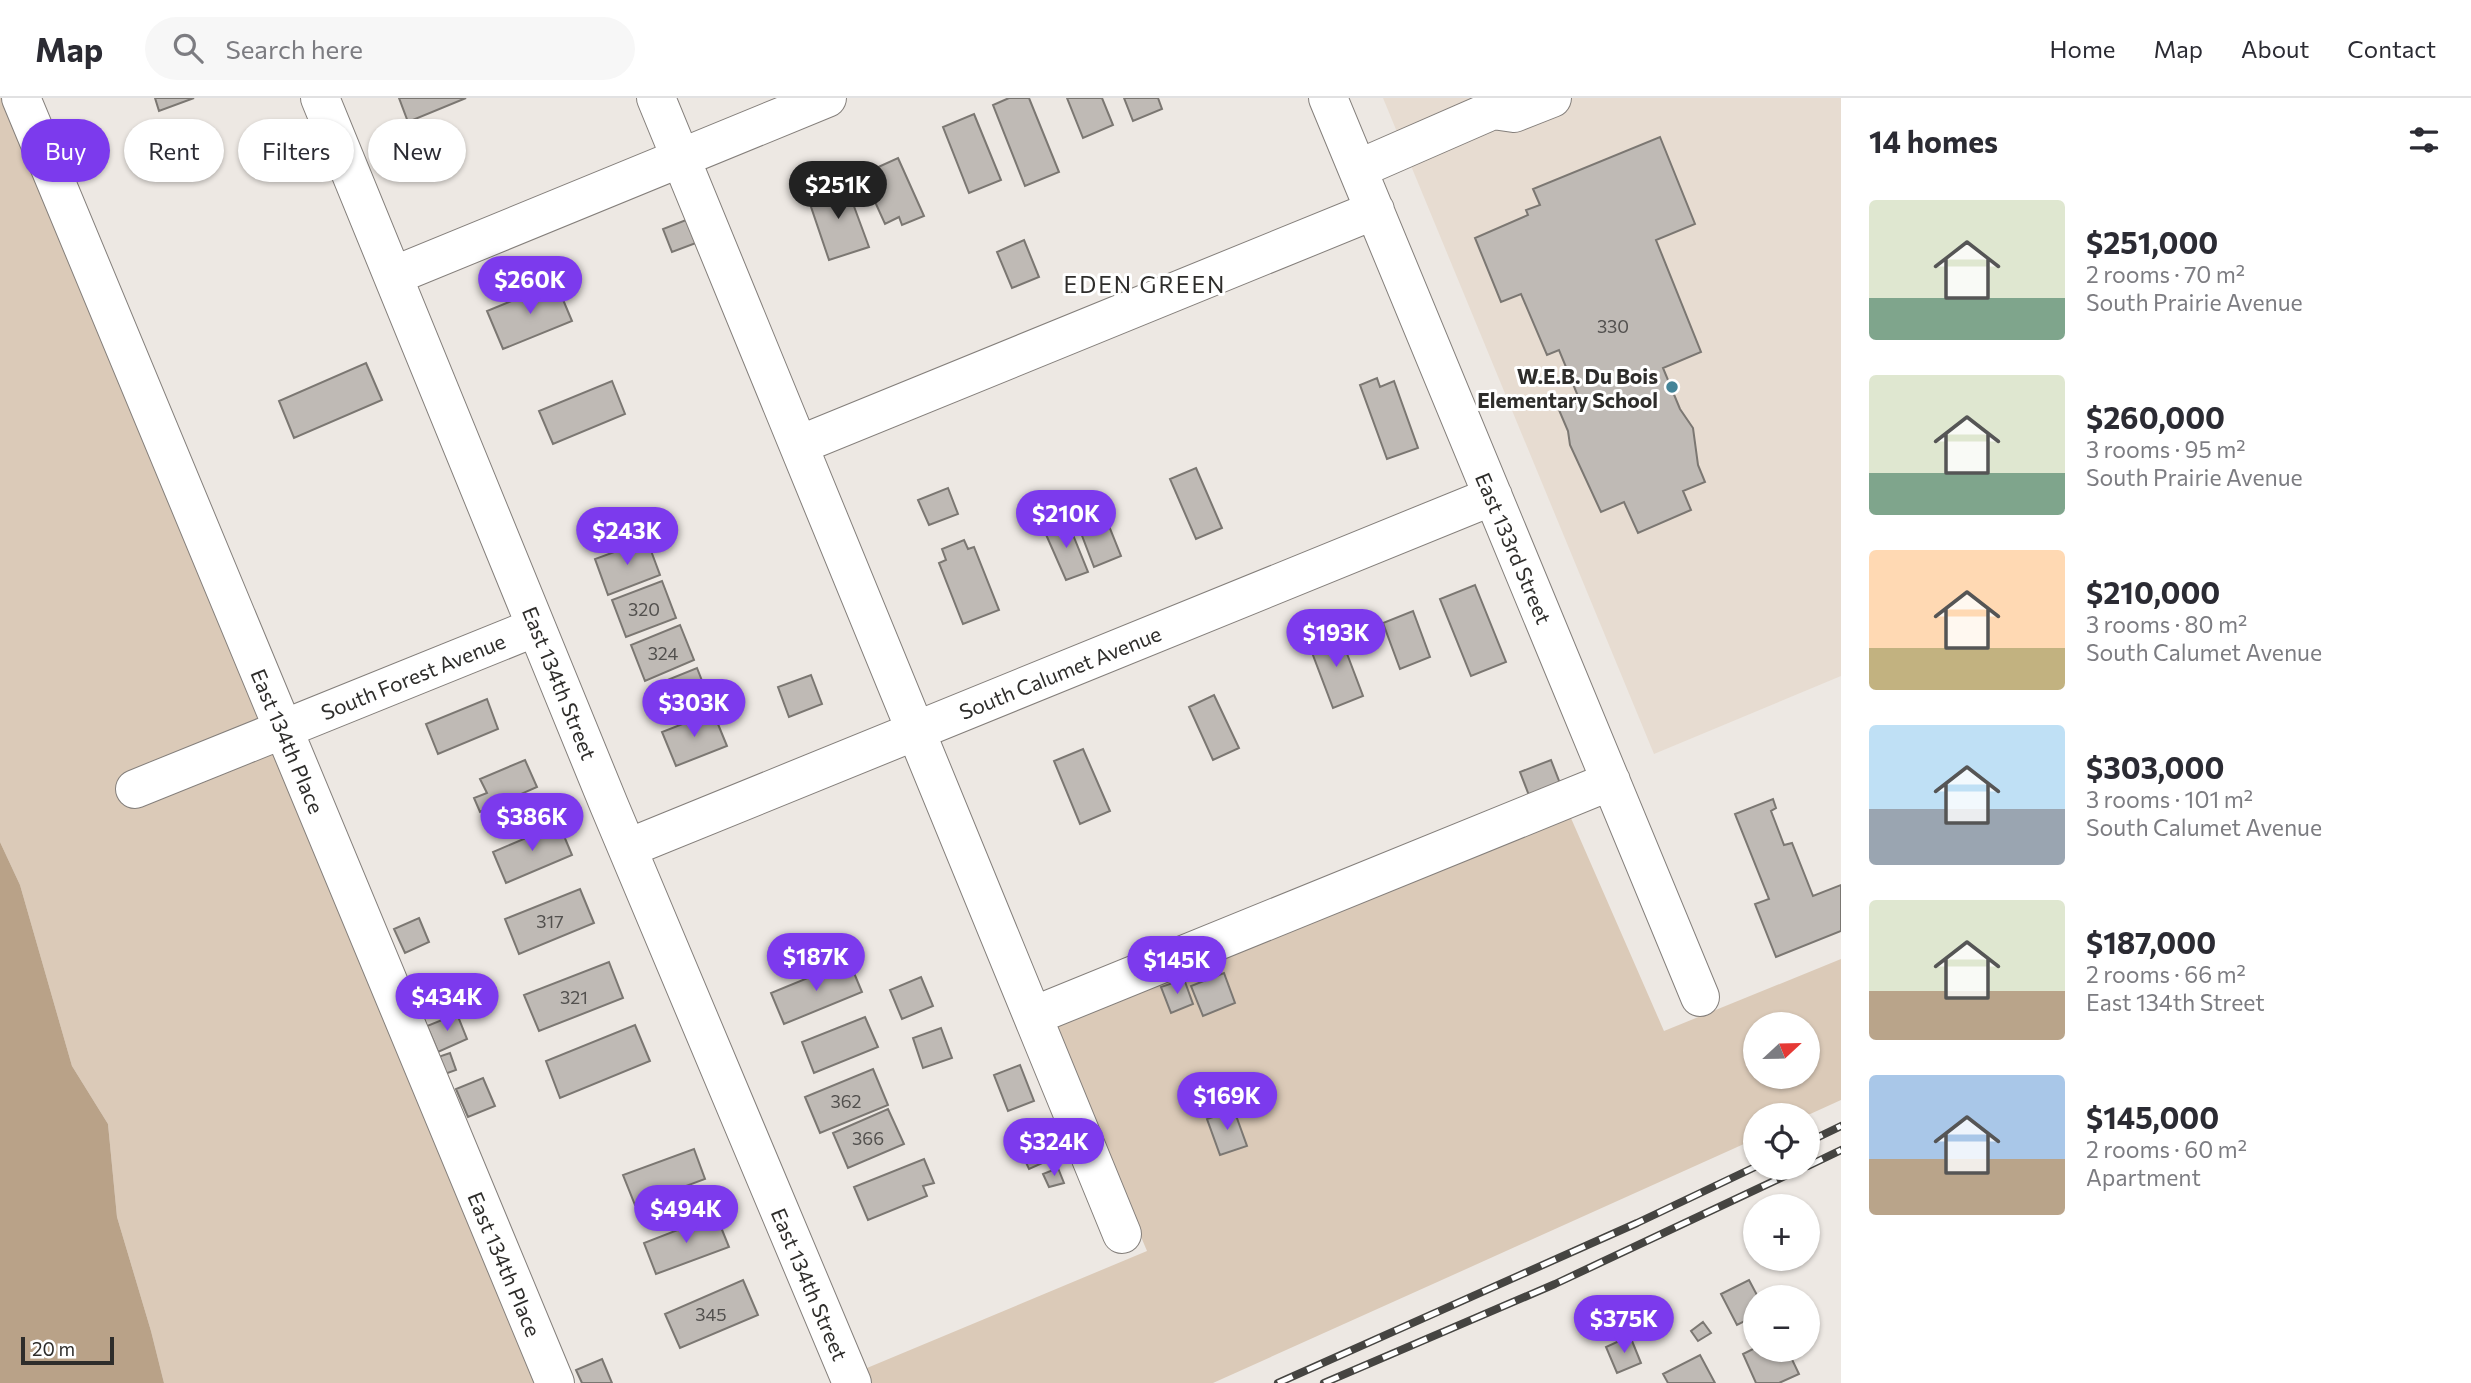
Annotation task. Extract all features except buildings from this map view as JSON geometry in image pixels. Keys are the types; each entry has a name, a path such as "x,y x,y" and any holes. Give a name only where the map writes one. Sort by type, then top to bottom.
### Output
{"street":[{"name":"East 134th Place","path":"21,98 555,1383"},
{"name":"East 134th Street","path":"320,98 628,848 852,1383"},
{"path":"656,98 1122,1234"},
{"path":"393,276 827,98"},
{"name":"East 133rd Street","path":"1328,98 1700,997"},
{"path":"1358,169 1493,110 1514,113 1552,98"},
{"path":"799,446 1375,210"},
{"name":"South Calumet Avenue","path":"628,848 1493,496"},
{"name":"South Forest Avenue","path":"135,789 537,627"},
{"path":"1033,1016 1611,782"}],"shaded area":[{"path":"0,98 10,98 21,124 21,182 45,182 547,1383 164,1383 117,1217 108,1124 72,1066 20,885 0,842"},
{"name":"W.E.B. Du Bois Elementary School","path":"1383,98 1841,98 1841,676 1654,754"},
{"path":"1567,809 1664,1031 1841,959 1841,1100 1820,1110 1820,1103 1743,1103 1743,1144 1213,1383 831,1383 1147,1251 1050,1020"},
{"path":"0,842 20,885 72,1066 108,1124 117,1217 164,1383 0,1383"}],"railway":[{"path":"1820,1136 1841,1126"},
{"path":"1820,1160 1841,1150"},
{"path":"1278,1383 1637,1223 1743,1173"},
{"path":"1324,1383 1555,1284 1776,1180"}],"place":[{"name":"W.E.B. Du Bois Elementary School","path":"1672,387"}],"district":[{"name":"EDEN GREEN","path":"1145,284"}]}
